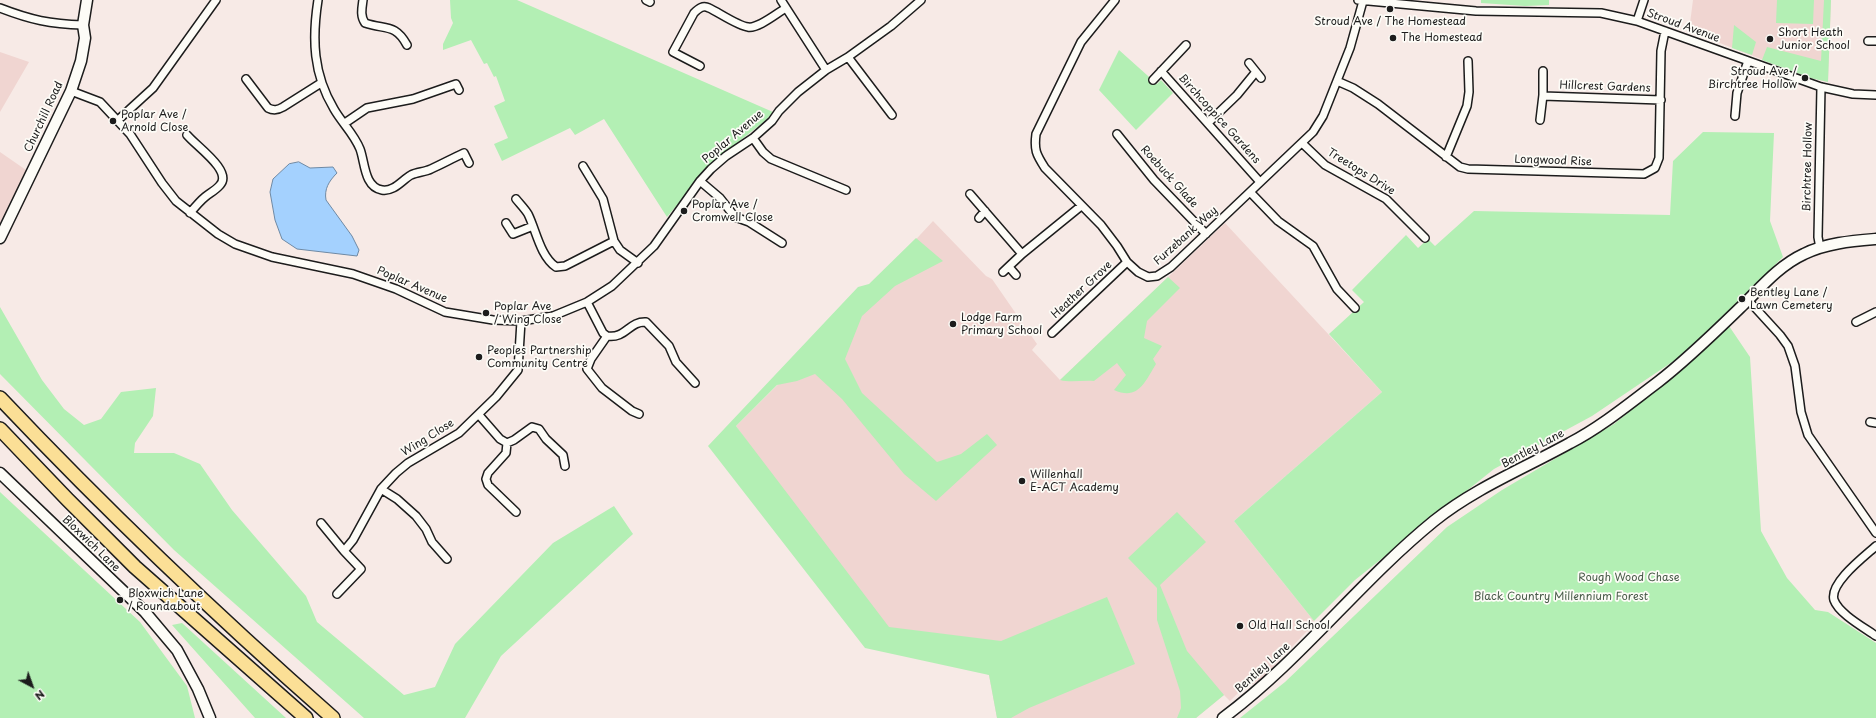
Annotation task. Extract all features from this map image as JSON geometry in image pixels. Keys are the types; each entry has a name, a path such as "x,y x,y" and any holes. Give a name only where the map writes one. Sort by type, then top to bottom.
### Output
{"highway":[{"path":"0,398 137,538 333,718"},
{"path":"0,429 135,567 306,718"}],"street":[{"name":"Churchill Road","path":"0,238 70,91 81,61 85,38 83,25 87,0"},
{"path":"118,120 153,88 216,0"},
{"path":"318,0 314,24 314,50 321,83 333,108 345,123 360,150 368,179 377,188 382,190 390,189 411,175 431,169 464,153 469,163"},
{"path":"364,0 361,11 362,20 365,23 384,26 395,30 401,34 407,45"},
{"path":"781,0 826,70"},
{"name":"Poplar Avenue","path":"70,91 100,102 130,134 162,183 176,201 218,234 235,244 272,257 352,274 396,289 445,312 493,320 521,321 552,316 587,302 612,286 638,263 658,241 700,182 726,156 753,138 798,92 826,70 848,57 891,26 921,0"},
{"name":"Furzebank Way","path":"1115,0 1080,42 1036,134 1035,147 1038,158 1045,168 1101,225 1127,262 1138,272 1148,277 1157,276 1171,267 1313,132 1323,116 1352,43 1363,0"},
{"name":"Stroud Avenue","path":"1358,0 1403,2 1476,11 1601,13 1637,20 1821,87 1848,93 1876,95"},
{"path":"1637,20 1644,0"},
{"path":"700,66 673,52 694,12 699,8 705,6 748,27 755,27 786,8"},
{"path":"0,8 40,22 83,25"},
{"name":"Longwood Rise","path":"1337,81 1353,88 1378,104 1457,165 1468,169 1644,174 1650,172 1658,163 1661,100 1661,50 1665,31"},
{"path":"1868,41 1876,41"},
{"path":"1153,80 1186,45"},
{"path":"848,57 892,115"},
{"path":"1446,157 1467,106 1469,92 1468,61"},
{"path":"1735,116 1737,93 1748,61"},
{"path":"1249,63 1261,78"},
{"path":"1540,120 1546,95 1543,70"},
{"name":"Birchcoppice Gardens","path":"1161,71 1260,182"},
{"path":"1208,124 1237,95 1256,73"},
{"path":"246,79 268,108 272,110 277,110 283,107 321,83"},
{"path":"345,123 367,108 413,99 456,84 460,90"},
{"name":"Birchtree Hollow","path":"1820,248 1818,237 1821,87"},
{"name":"Hillcrest Gardens","path":"1546,95 1661,100"},
{"name":"Roebuck Glade","path":"1117,134 1154,180 1206,234"},
{"path":"187,135 211,158 223,175 219,186 204,198 190,213"},
{"path":"753,138 763,152 771,159 846,190"},
{"name":"Treetops Drive","path":"1302,142 1324,165 1386,199 1425,238"},
{"path":"583,166 603,199 614,242 620,250 638,263"},
{"path":"700,182 720,198 735,217 749,222 782,243"},
{"path":"1250,192 1278,220 1313,246 1337,289 1355,308"},
{"path":"970,194 1022,254"},
{"path":"516,199 527,213 540,244 549,260 556,267 565,266 614,242"},
{"path":"1003,272 1022,254 1081,206"},
{"path":"979,218 985,211"},
{"path":"506,223 512,234 533,226"},
{"name":"Bentley Lane","path":"1223,718 1274,677 1406,546 1435,520 1465,498 1572,443 1598,425 1693,354 1748,300 1792,260 1820,248 1854,241 1876,239"},
{"name":"Heather Grove","path":"1052,333 1127,262"},
{"path":"1009,267 1016,275"},
{"path":"1748,300 1788,346 1795,366 1801,412 1808,435 1876,533"},
{"path":"587,302 603,333 608,336 616,337 624,334 635,324 646,322 669,346 676,362 695,384"},
{"path":"1856,322 1876,312"},
{"name":"Wing Close","path":"344,551 353,540 381,489 396,473 408,463 459,433 478,415 518,370 521,321"},
{"path":"608,336 591,359 588,369 602,388 632,412 640,414"},
{"path":"478,415 500,439 507,443"},
{"path":"507,443 514,440 532,426 539,429 546,439 563,455 565,466"},
{"path":"507,443 506,453 488,473 486,479 488,485 516,512"},
{"name":"Bloxwich Lane","path":"0,473 145,612 177,650 198,689 210,718"},
{"path":"381,489 397,499 416,516 426,529 432,542 447,559"},
{"path":"321,523 361,569 337,594"},
{"path":"1876,546 1842,577 1835,588 1834,600 1847,616 1876,636"}],"shaded area":[{"name":"Short Heath Junior School","path":"1693,0 1831,0 1828,82 1810,78 1689,31"},
{"path":"0,52 29,62 0,112"},
{"path":"0,152 26,170 0,223"},
{"name":"Willenhall E-ACT Academy","path":"933,221 986,276 992,279 1037,344 1032,350 1060,380 1225,223 1382,392 1234,521 1314,621 1309,632 1307,631 1260,681 1250,685 1243,682 1240,685 1242,689 1230,701 1224,695 1196,718 997,718 989,675 884,635 736,426 816,347"}],"green space":[{"path":"450,0 517,0 773,112 765,121 714,161 667,217 604,119 575,135 570,128 502,161 494,144 508,138 494,106 505,101 496,76 494,77 487,63 484,64 471,40 443,50 443,44 453,23 451,18"},
{"path":"1481,0 1549,0 1549,5 1525,6 1481,3"},
{"path":"1777,0 1814,0 1813,24 1776,23"},
{"path":"1824,0 1831,0 1828,82 1810,78 1762,60 1767,47 1821,61"},
{"path":"1734,25 1756,42 1752,55 1732,48"},
{"path":"1119,50 1157,84 1161,80 1173,93 1136,130 1099,90"},
{"path":"1703,132 1774,133 1770,221 1783,257 1684,354 1592,416 1494,469 1355,580 1314,621 1234,521 1382,392 1329,334 1364,302 1352,290 1406,235 1418,248 1428,239 1435,246 1474,211 1670,215 1673,161"},
{"path":"916,238 943,261 895,286 862,316 845,359 862,393 937,462 961,454 987,434 997,445 936,501 904,474 842,399 815,374 797,381 777,385 736,426 889,627 1001,641 1107,597 1135,664 1029,708 1011,718 997,718 989,675 865,648 708,446 858,287 869,284"},
{"path":"1168,277 1180,288 1147,321 1144,338 1162,346 1153,359 1156,364 1140,388 1129,393 1122,393 1114,390 1126,375 1117,363 1094,381 1060,380"},
{"path":"0,307 42,380 64,409 84,425 101,419 121,392 156,388 153,416 135,443 134,453 174,453 200,464 232,510 306,596 317,622 404,695 435,687 455,644 553,543 614,506 633,534 501,656 465,718 364,718 174,550 0,374"},
{"name":"Black Country Millennium Forest","path":"1729,326 1750,357 1761,531 1787,578 1815,610 1828,612 1876,643 1876,718 1240,718 1285,682 1447,527 1502,490 1614,424 1699,355"},
{"path":"0,492 140,622 187,686 195,718 0,718"},
{"path":"1177,512 1206,542 1160,585 1187,651 1224,695 1196,718 1177,718 1181,708 1180,691 1157,620 1157,588 1128,558"},
{"path":"182,623 286,718 255,718 172,625"}],"water":[{"path":"299,162 310,168 333,167 337,173 328,185 326,200 352,236 359,250 357,256 297,249 282,239 275,220 270,192 273,179 289,164"}],"place":[{"name":"Stroud Ave / The Homestead","path":"1390,9"},
{"name":"The Homestead","path":"1393,38"},
{"name":"Short Heath Junior School","path":"1770,39"},
{"name":"Stroud Ave / Birchtree Hollow","path":"1805,78"},
{"name":"Poplar Ave / Arnold Close","path":"113,121"},
{"name":"Poplar Ave / Cromwell Close","path":"684,211"},
{"name":"Bentley Lane / Lawn Cemetery","path":"1742,299"},
{"name":"Poplar Ave / Wing Close","path":"486,313"},
{"name":"Lodge Farm Primary School","path":"953,324"},
{"name":"Peoples Partnership Community Centre","path":"479,357"},
{"name":"Willenhall E-ACT Academy","path":"1022,481"},
{"name":"Bloxwich Lane / Roundabout","path":"120,600"},
{"name":"Old Hall School","path":"1240,626"}],"park label":[{"name":"Rough Wood Chase","path":"1629,578"}]}
